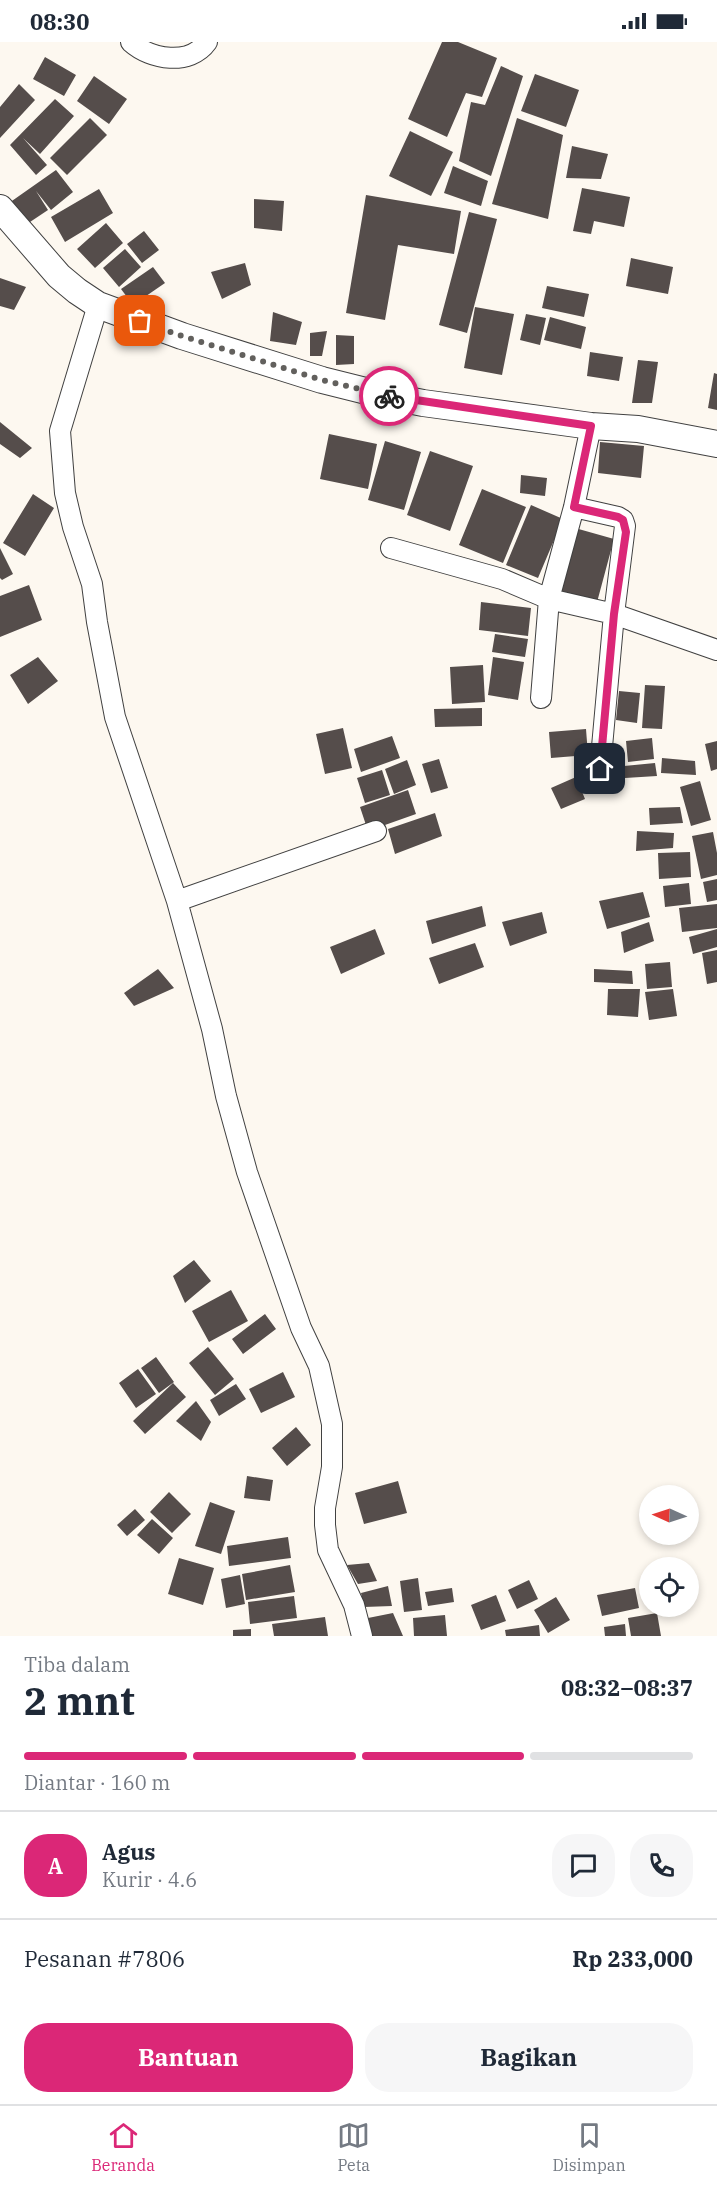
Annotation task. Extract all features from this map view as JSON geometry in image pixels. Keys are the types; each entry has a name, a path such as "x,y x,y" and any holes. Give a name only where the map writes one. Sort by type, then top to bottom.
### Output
{"street":[{"path":"131,42 161,57 185,57 201,50 207,42"},
{"path":"0,208 59,276 98,305 182,336 366,392 423,403 591,426 638,429 717,444"},
{"path":"98,305 60,431 65,493 73,527 92,584 115,717 177,901 212,1029 226,1096 247,1172 301,1328 319,1366 332,1424 332,1467 325,1508 328,1550 354,1605 362,1636"},
{"path":"541,698 549,599 574,507 591,426"},
{"path":"574,507 618,517 623,520 625,526 614,614 600,769"},
{"path":"391,548 502,579 549,599 614,614 717,650"},
{"path":"177,901 376,831"}],"building":[{"path":"442,42 458,42 497,58 482,97 466,93 447,137 408,119"},
{"path":"45,57 76,75 64,96 33,79"},
{"path":"501,66 523,76 491,176 459,161 471,102 485,105"},
{"path":"535,74 579,90 566,127 521,111"},
{"path":"94,76 127,99 109,124 77,101"},
{"path":"19,84 35,100 0,138 0,107"},
{"path":"55,99 74,116 40,154 23,138 47,165 36,175 10,145"},
{"path":"90,118 107,135 67,175 50,158"},
{"path":"517,118 563,135 548,219 492,204"},
{"path":"410,131 453,152 431,196 389,176"},
{"path":"572,146 608,154 601,179 566,178"},
{"path":"453,166 488,181 481,206 444,193"},
{"path":"56,170 73,192 51,210 36,191 48,210 24,226 9,203"},
{"path":"582,188 630,197 624,227 594,221 591,234 573,231"},
{"path":"99,189 113,213 65,242 51,217"},
{"path":"366,195 461,211 454,254 398,245 385,320 346,313"},
{"path":"254,199 284,201 282,231 254,228"},
{"path":"469,212 497,219 467,333 439,325"},
{"path":"106,223 123,243 95,268 77,249"},
{"path":"144,231 159,250 142,263 127,244"},
{"path":"125,249 141,267 119,287 103,268"},
{"path":"631,258 673,267 668,294 626,286"},
{"path":"245,263 251,285 222,299 211,272"},
{"path":"153,267 165,283 133,305 121,289"},
{"path":"0,278 26,287 14,310 0,306"},
{"path":"547,286 589,294 584,317 542,308"},
{"path":"475,307 514,314 502,375 464,368"},
{"path":"273,312 302,322 296,345 270,341"},
{"path":"526,314 546,318 540,345 520,340"},
{"path":"550,317 586,327 581,349 544,340"},
{"path":"327,331 322,356 310,356 310,333"},
{"path":"336,335 354,336 354,364 336,365"},
{"path":"590,352 623,357 619,381 587,376"},
{"path":"638,360 658,362 652,403 632,403"},
{"path":"714,373 717,374 717,410 708,408"},
{"path":"0,422 32,448 20,458 0,444"},
{"path":"329,434 377,444 368,489 320,479"},
{"path":"385,441 421,452 404,510 368,500"},
{"path":"600,442 644,446 641,478 598,473"},
{"path":"430,451 473,466 450,531 407,515"},
{"path":"521,475 547,478 545,496 520,493"},
{"path":"482,489 526,507 503,563 459,545"},
{"path":"33,494 54,508 25,556 3,543"},
{"path":"531,505 563,519 538,578 506,565"},
{"path":"575,528 614,539 596,606 557,595"},
{"path":"0,548 13,574 2,580 0,578"},
{"path":"29,585 42,620 0,637 0,596"},
{"path":"481,602 531,608 528,636 479,630"},
{"path":"495,634 528,639 525,657 492,652"},
{"path":"38,657 58,681 28,704 10,675"},
{"path":"493,657 524,662 518,700 488,695"},
{"path":"483,665 485,702 452,704 450,667"},
{"path":"645,685 665,686 662,729 642,728"},
{"path":"619,691 640,693 637,723 616,720"},
{"path":"482,708 482,726 435,727 434,709"},
{"path":"343,728 352,768 325,774 316,734"},
{"path":"586,729 588,755 551,758 549,732"},
{"path":"392,736 400,758 361,772 354,749"},
{"path":"652,738 654,759 628,762 626,741"},
{"path":"717,741 717,769 711,771 705,744"},
{"path":"662,758 695,761 696,775 661,773"},
{"path":"439,759 448,788 431,793 422,764"},
{"path":"407,760 416,785 394,794 385,769"},
{"path":"655,763 657,776 625,778 624,766"},
{"path":"382,770 390,795 365,803 357,778"},
{"path":"576,777 585,799 561,809 551,788"},
{"path":"700,781 711,820 691,826 680,787"},
{"path":"408,790 416,814 368,831 360,807"},
{"path":"680,807 683,823 650,825 649,808"},
{"path":"435,813 442,836 395,854 388,829"},
{"path":"637,831 674,833 673,848 636,851"},
{"path":"713,832 717,853 717,875 701,879 692,836"},
{"path":"690,852 691,877 659,879 658,853"},
{"path":"717,879 717,900 707,902 703,882"},
{"path":"689,883 691,904 665,907 663,886"},
{"path":"643,892 650,917 607,929 599,901"},
{"path":"717,904 717,928 682,932 679,908"},
{"path":"482,906 486,926 432,944 426,921"},
{"path":"542,912 547,933 510,946 502,922"},
{"path":"649,922 654,941 624,953 621,932"},
{"path":"375,929 385,954 341,974 330,947"},
{"path":"717,929 717,947 693,954 689,937"},
{"path":"475,943 484,967 439,984 429,958"},
{"path":"717,950 717,982 707,984 702,953"},
{"path":"670,962 672,987 647,989 645,964"},
{"path":"158,969 174,988 134,1006 124,993"},
{"path":"594,969 632,971 633,984 594,982"},
{"path":"608,989 640,989 638,1017 607,1015"},
{"path":"673,989 677,1016 649,1020 645,992"},
{"path":"194,1260 211,1281 185,1303 173,1276"},
{"path":"231,1290 248,1321 209,1342 192,1311"},
{"path":"265,1314 276,1329 243,1354 232,1339"},
{"path":"208,1347 234,1379 215,1395 189,1363"},
{"path":"156,1357 174,1382 159,1393 141,1368"},
{"path":"138,1369 156,1394 136,1408 119,1383"},
{"path":"283,1372 295,1397 261,1413 249,1389"},
{"path":"173,1383 186,1397 145,1434 133,1421"},
{"path":"236,1384 246,1399 219,1416 210,1400"},
{"path":"196,1401 211,1422 201,1441 176,1421"},
{"path":"296,1427 311,1445 287,1466 272,1448"},
{"path":"247,1476 273,1480 270,1501 244,1498"},
{"path":"398,1481 407,1513 364,1524 355,1493"},
{"path":"169,1492 191,1514 172,1533 150,1512"},
{"path":"210,1502 235,1511 221,1554 195,1546"},
{"path":"135,1509 145,1520 127,1536 117,1525"},
{"path":"152,1519 173,1538 159,1554 137,1535"},
{"path":"288,1537 291,1558 229,1566 227,1546"},
{"path":"179,1558 214,1568 203,1605 168,1594"},
{"path":"369,1563 377,1581 358,1584 347,1565"},
{"path":"290,1565 295,1592 246,1600 242,1574"},
{"path":"240,1575 245,1604 226,1608 221,1579"},
{"path":"418,1578 422,1610 404,1612 400,1581"},
{"path":"529,1580 538,1599 517,1609 508,1590"},
{"path":"388,1586 392,1606 364,1607 361,1593"},
{"path":"452,1588 454,1602 428,1606 425,1592"},
{"path":"635,1588 639,1608 602,1616 597,1595"},
{"path":"496,1595 506,1621 481,1630 471,1605"},
{"path":"294,1596 297,1618 250,1624 248,1602"},
{"path":"556,1597 570,1620 548,1633 534,1610"},
{"path":"393,1613 403,1636 372,1636 368,1618"},
{"path":"445,1615 447,1636 414,1636 413,1618"},
{"path":"325,1617 328,1636 274,1636 272,1624"},
{"path":"658,1617 661,1636 631,1636 628,1618"},
{"path":"625,1624 626,1636 605,1636 604,1627"},
{"path":"539,1625 540,1636 506,1636 505,1630"},
{"path":"251,1629 251,1636 233,1636 233,1630"}],"way so far":[{"path":"140,321 322,380 389,396"}],"route":[{"path":"389,396 423,403 591,426 574,507 618,517 623,520 626,532 614,614 600,769"}]}
